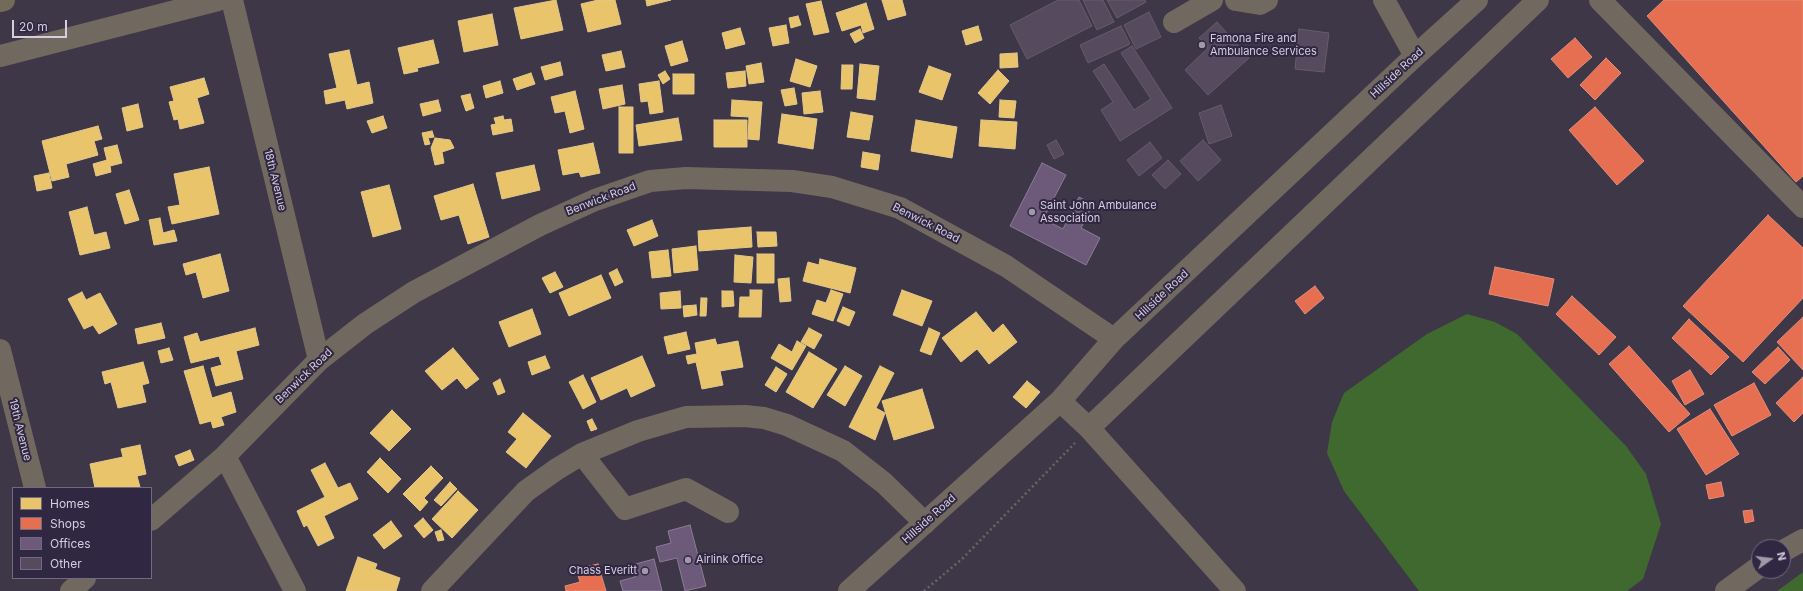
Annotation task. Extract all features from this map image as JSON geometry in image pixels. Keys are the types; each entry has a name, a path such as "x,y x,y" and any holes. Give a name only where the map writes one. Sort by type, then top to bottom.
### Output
{"main road":[{"path":"0,1 4,0"}],"street":[{"path":"0,56 218,0"},
{"name":"18th Avenue","path":"232,0 319,360"},
{"path":"1174,22 1212,0"},
{"path":"1236,0 1260,4 1267,0"},
{"path":"1384,0 1415,56"},
{"name":"Hillside Road","path":"848,591 1060,401 1114,339 1415,56 1477,0"},
{"path":"1089,428 1538,0"},
{"path":"1600,0 1800,199"},
{"name":"Benwick Road","path":"152,519 225,456 319,360 365,324 414,292 540,225 595,200 650,181 686,178 792,181 832,187 900,208 1006,266 1114,339"},
{"name":"19th Avenue","path":"0,350 35,487"},
{"path":"1060,401 1089,428 1235,591"},
{"path":"432,591 526,491 582,454 638,431 686,417 732,416 764,418 787,425 843,451 884,483 925,522"},
{"path":"582,454 625,509 686,489 728,512"},
{"path":"225,456 294,591"},
{"path":"1791,547 1803,540"},
{"path":"1726,591 1751,573"}],"path":[{"path":"924,591 962,559 1089,428"}],"green space":[{"path":"1467,314 1495,322 1517,334 1626,446 1646,474 1661,524 1643,579 1627,591 1419,591 1344,491 1327,453 1332,422 1344,393 1427,334"},
{"path":"1803,572 1803,591 1777,591"}],"building: Homes":[{"path":"556,0 563,30 521,39 514,8"},
{"path":"598,0 615,0 621,24 588,32 581,4"},
{"path":"646,0 671,0 647,6"},
{"path":"882,0 902,0 906,15 888,20"},
{"path":"821,1 829,32 814,35 806,4"},
{"path":"866,3 874,29 863,33 861,25 842,31 836,13"},
{"path":"492,14 498,45 464,52 458,21"},
{"path":"798,16 801,25 791,28 789,18"},
{"path":"786,25 789,43 773,46 769,28"},
{"path":"978,26 982,40 966,45 962,31"},
{"path":"740,28 745,44 726,49 722,33"},
{"path":"860,29 864,38 855,43 850,34"},
{"path":"433,40 439,63 417,68 418,71 404,74 398,48"},
{"path":"682,41 688,61 671,66 665,46"},
{"path":"349,50 357,85 369,82 373,103 347,109 345,100 326,104 324,91 337,88 329,54"},
{"path":"621,51 625,67 606,71 602,55"},
{"path":"1017,53 1018,67 1000,68 1000,54"},
{"path":"796,59 817,66 810,87 790,81"},
{"path":"560,62 563,75 545,80 541,67"},
{"path":"761,63 764,82 749,84 746,66"},
{"path":"860,64 879,66 875,100 857,98"},
{"path":"842,65 853,65 852,89 841,89"},
{"path":"929,66 951,74 942,100 919,92"},
{"path":"998,70 1009,81 990,104 978,93"},
{"path":"665,71 670,79 663,84 658,75"},
{"path":"745,71 746,86 728,88 726,73"},
{"path":"531,73 535,84 517,90 513,79"},
{"path":"673,74 694,74 694,94 673,94"},
{"path":"204,78 209,94 197,98 204,123 180,129 178,119 174,120 169,102 174,101 170,87"},
{"path":"500,81 503,93 486,98 483,86"},
{"path":"659,81 663,112 650,114 648,101 641,102 639,84"},
{"path":"622,85 625,104 603,109 599,89"},
{"path":"794,88 797,104 785,106 781,90"},
{"path":"575,91 584,129 570,133 565,111 555,113 551,97"},
{"path":"820,91 823,112 804,114 802,93"},
{"path":"470,94 474,108 466,111 461,96"},
{"path":"438,100 441,111 423,116 420,104"},
{"path":"732,100 762,102 759,140 748,139 749,117 731,116"},
{"path":"1000,100 1016,101 1014,118 999,117"},
{"path":"138,104 143,127 127,131 122,108"},
{"path":"619,107 633,107 633,153 619,153"},
{"path":"851,112 873,116 869,140 847,137"},
{"path":"782,114 817,119 813,149 778,143"},
{"path":"383,116 387,128 372,133 367,121"},
{"path":"503,116 504,120 511,119 513,131 493,135 491,125 496,124 494,118"},
{"path":"678,118 682,140 639,146 636,125"},
{"path":"714,120 747,120 747,147 714,147"},
{"path":"916,120 957,127 952,158 911,151"},
{"path":"981,120 1017,122 1015,149 979,146"},
{"path":"98,126 102,139 94,141 98,155 66,164 69,177 52,181 42,141"},
{"path":"432,131 434,137 428,138 430,144 425,145 422,133"},
{"path":"435,138 450,140 454,148 442,152 444,163 435,165 431,148"},
{"path":"593,143 600,173 581,177 579,172 563,175 558,150"},
{"path":"117,145 122,163 110,166 111,172 96,176 93,164 107,160 104,148"},
{"path":"863,152 880,155 878,170 861,167"},
{"path":"534,165 540,190 502,199 496,173"},
{"path":"209,167 219,214 172,224 168,207 180,205 174,174"},
{"path":"49,173 52,188 37,191 34,176"},
{"path":"473,184 489,237 468,244 459,215 441,220 434,196"},
{"path":"389,185 401,229 373,237 361,192"},
{"path":"129,190 139,220 125,224 116,194"},
{"path":"87,207 94,235 106,232 110,248 80,255 69,212"},
{"path":"160,218 163,233 174,230 177,241 154,245 149,220"},
{"path":"652,220 658,236 634,246 627,230"},
{"path":"751,227 752,247 699,251 698,231"},
{"path":"757,232 776,232 777,246 758,247"},
{"path":"696,246 698,270 674,273 672,249"},
{"path":"668,250 671,276 652,278 649,252"},
{"path":"220,254 229,291 203,298 196,272 186,275 183,264"},
{"path":"757,254 774,254 774,283 757,283"},
{"path":"735,255 753,257 751,283 734,282"},
{"path":"820,259 856,268 850,293 803,281 808,262 819,265"},
{"path":"617,269 623,282 615,286 609,273"},
{"path":"555,272 563,287 550,293 542,278"},
{"path":"601,275 611,298 569,316 559,293"},
{"path":"789,278 791,301 780,302 778,279"},
{"path":"750,290 762,290 761,317 739,317 740,297 750,297"},
{"path":"831,290 843,294 833,321 812,314 817,300 826,303"},
{"path":"902,290 932,301 922,326 893,315"},
{"path":"680,291 681,308 661,309 660,293"},
{"path":"722,291 733,291 734,306 722,307"},
{"path":"82,292 86,300 100,293 117,324 99,334 93,325 84,329 68,299"},
{"path":"701,298 707,298 706,316 700,316"},
{"path":"696,305 697,315 684,317 683,306"},
{"path":"843,307 855,312 849,326 837,321"},
{"path":"532,309 541,334 509,347 499,322"},
{"path":"976,312 993,333 1003,324 1017,342 989,364 977,349 961,362 942,338"},
{"path":"161,323 165,338 138,344 135,329"},
{"path":"255,328 259,345 236,351 243,379 216,386 211,368 222,365 219,356 191,363 184,337 197,333 200,342"},
{"path":"809,328 822,335 814,349 801,342"},
{"path":"929,328 940,333 931,355 920,351"},
{"path":"686,332 690,349 668,354 664,337"},
{"path":"715,339 717,345 738,341 743,367 720,371 723,385 702,389 696,362 688,364 686,356 697,354 695,343"},
{"path":"797,341 806,346 792,370 771,358 779,344 792,352"},
{"path":"169,348 173,360 161,363 158,351"},
{"path":"453,348 479,379 466,389 457,378 442,390 425,371"},
{"path":"809,352 837,369 813,408 786,392"},
{"path":"545,356 550,368 532,375 528,362"},
{"path":"642,356 655,386 631,397 627,388 601,400 591,378"},
{"path":"143,362 149,383 142,385 146,402 118,408 111,382 105,384 102,372"},
{"path":"203,366 212,398 231,392 236,412 221,417 224,425 213,428 211,421 200,424 184,371"},
{"path":"845,366 862,376 845,406 827,395"},
{"path":"880,366 894,373 876,408 885,413 875,440 849,427"},
{"path":"776,367 787,374 776,392 765,385"},
{"path":"583,375 596,402 583,409 569,382"},
{"path":"500,379 505,392 498,395 493,383"},
{"path":"1027,381 1040,392 1026,408 1013,397"},
{"path":"922,389 934,428 894,440 882,401"},
{"path":"392,410 411,429 389,451 370,433"},
{"path":"523,413 551,436 526,468 506,452 517,439 508,432"},
{"path":"592,419 597,429 591,431 587,421"},
{"path":"140,445 146,474 137,476 140,487 95,487 90,464 123,457 121,449"},
{"path":"190,450 194,460 179,466 175,456"},
{"path":"380,458 401,479 388,493 367,472"},
{"path":"325,463 338,488 350,483 358,499 324,516 334,538 318,546 307,525 304,527 297,511 325,497 311,470"},
{"path":"431,466 443,478 424,498 428,502 420,511 403,494"},
{"path":"450,482 457,489 441,506 434,500"},
{"path":"458,491 478,510 452,538 432,519"},
{"path":"423,518 433,530 424,538 414,526"},
{"path":"391,521 402,536 384,549 373,535"},
{"path":"441,530 444,540 438,541 435,532"},
{"path":"358,557 377,564 375,569 400,578 396,591 346,591"}],"building: Shops":[{"path":"1664,0 1803,0 1803,176 1796,182 1647,16"},
{"path":"1575,38 1592,57 1568,78 1551,59"},
{"path":"1606,58 1621,73 1595,100 1580,85"},
{"path":"1595,107 1644,161 1617,185 1569,130"},
{"path":"1768,215 1803,248 1803,298 1743,362 1683,306"},
{"path":"1495,267 1554,279 1548,306 1489,294"},
{"path":"1315,286 1324,298 1305,314 1295,301"},
{"path":"1572,296 1616,337 1599,355 1556,314"},
{"path":"1803,317 1803,370 1777,342"},
{"path":"1689,319 1729,357 1711,375 1672,338"},
{"path":"1629,346 1690,414 1669,432 1609,364"},
{"path":"1778,347 1790,360 1765,384 1752,372"},
{"path":"1690,370 1704,394 1685,405 1672,381"},
{"path":"1803,377 1803,413 1794,422 1776,403"},
{"path":"1754,383 1771,415 1732,436 1714,405"},
{"path":"1710,409 1739,454 1706,475 1677,429"},
{"path":"1721,482 1724,496 1709,499 1706,485"},
{"path":"1752,510 1754,521 1745,523 1743,511"},
{"path":"598,564 606,591 566,591 565,586 580,582 576,569"}],"building: Offices":[{"name":"Saint John Ambulance Association","path":"1042,163 1066,175 1043,219 1063,229 1079,197 1093,204 1081,228 1100,238 1086,265 1010,226"},
{"name":"Airlink Office","path":"690,525 706,586 685,591 677,558 660,562 656,547 671,543 668,531"},
{"name":"Chass Everitt","path":"654,559 662,591 623,591 620,581 635,577 632,565"}],"building: Other":[{"path":"1058,0 1079,0 1092,26 1027,59 1010,25"},
{"path":"1083,0 1103,0 1114,22 1097,30"},
{"path":"1107,0 1145,0 1146,2 1117,18"},
{"path":"1149,12 1161,37 1136,49 1124,25"},
{"path":"1217,22 1249,58 1208,95 1185,70 1208,48 1199,38"},
{"path":"1121,26 1130,44 1088,63 1080,45"},
{"path":"1299,29 1329,33 1324,72 1295,69"},
{"path":"1132,46 1172,108 1120,141 1101,110 1113,102 1093,71 1104,64 1134,110 1151,99 1121,53"},
{"path":"1221,105 1232,136 1209,144 1199,113"},
{"path":"1056,140 1064,154 1054,159 1047,145"},
{"path":"1203,140 1221,160 1198,181 1180,161"},
{"path":"1150,142 1162,158 1139,176 1127,160"},
{"path":"1168,160 1181,174 1165,189 1152,175"}],"place":[{"name":"Famona Fire and Ambulance Services","path":"1202,45"},
{"name":"Saint John Ambulance Association","path":"1032,212"},
{"name":"Airlink Office","path":"688,560"},
{"name":"Chass Everitt","path":"645,571"}]}
